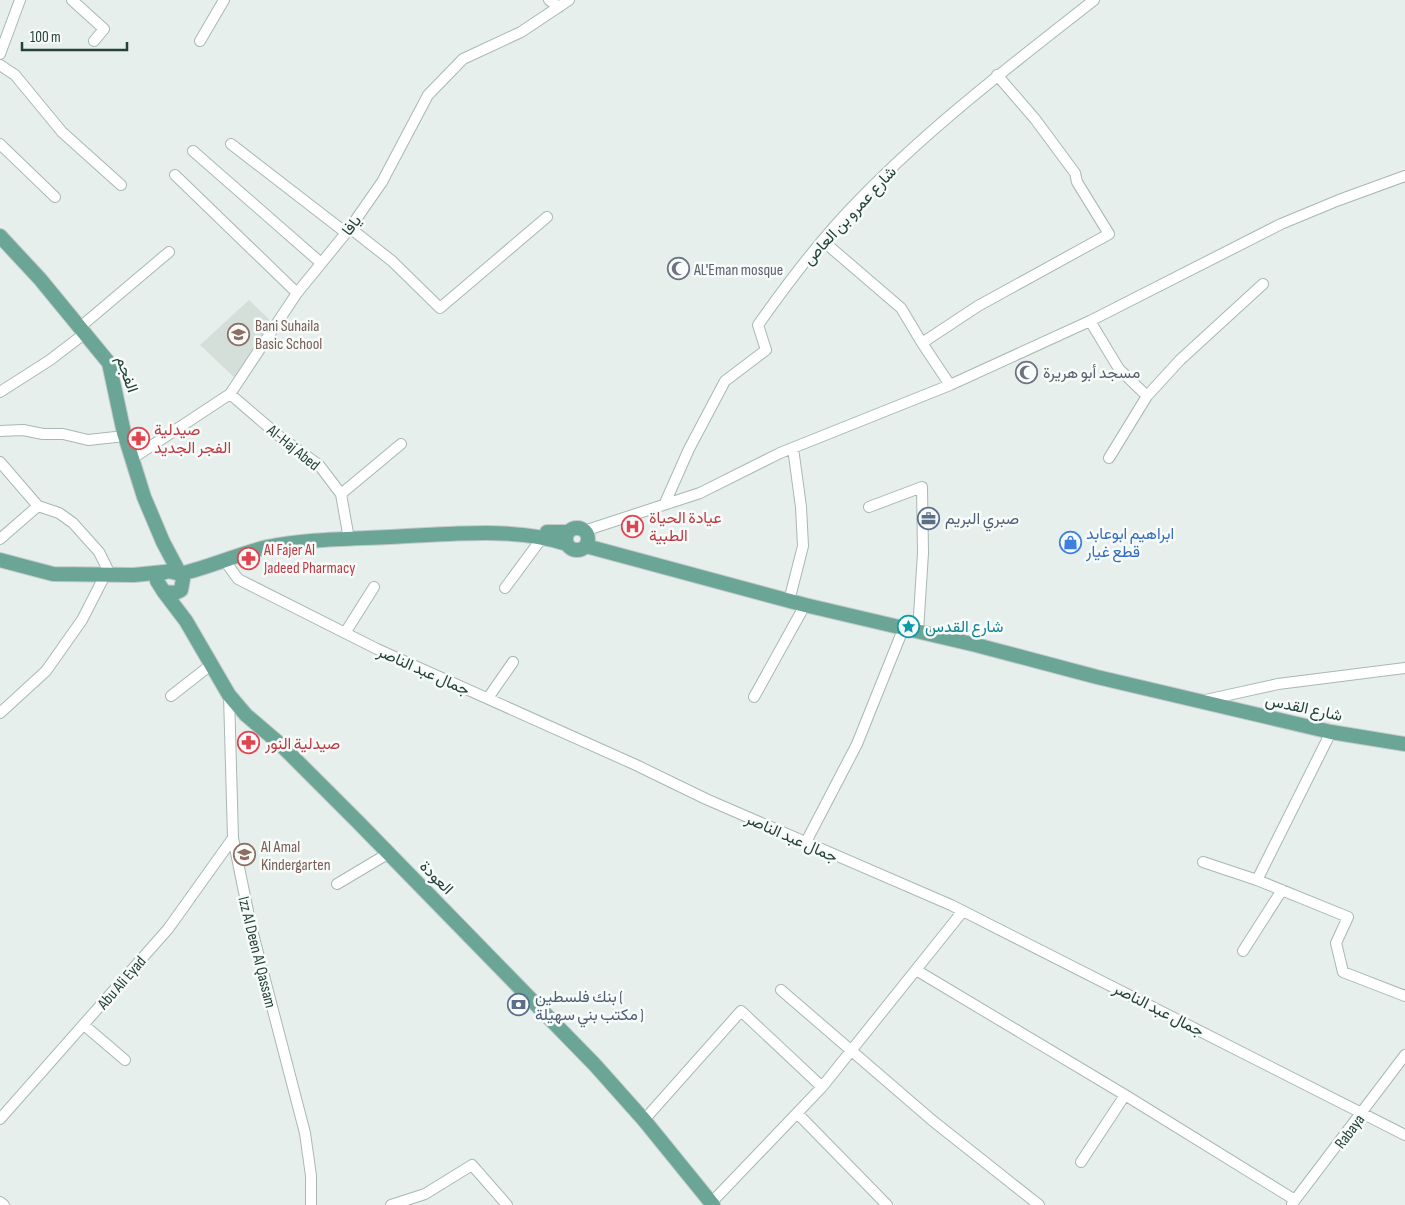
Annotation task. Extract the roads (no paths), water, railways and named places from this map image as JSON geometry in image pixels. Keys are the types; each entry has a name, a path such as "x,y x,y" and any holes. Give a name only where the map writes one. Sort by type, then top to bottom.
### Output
{"main road":[{"name":"الفجم","path":"0,236 40,279 109,363 125,436 144,497 169,553 175,578"},
{"path":"575,528 584,531 588,538 586,546 574,550 568,538 575,528"},
{"path":"0,566 49,579 134,575 175,578 270,547 343,538 379,531 452,529 568,538"},
{"path":"343,538 447,535 568,538"},
{"name":"شارع القدس","path":"586,546 789,601 911,629 1200,701 1331,732 1405,744"},
{"path":"0,560 53,574 110,576"},
{"name":"العودة","path":"134,575 146,578 162,591 186,621 230,695 246,715 280,744 389,853 595,1065 644,1120 712,1204"},
{"path":"157,576 175,578 176,593 162,591 157,576"},
{"name":"العودة","path":"175,578 186,621"}],"street":[{"path":"72,0 104,29 94,41"},
{"path":"200,42 224,0"},
{"path":"549,0 559,7"},
{"name":"يافا","path":"133,458 230,394 297,293 350,228 382,182 428,95 463,59 521,32 569,0"},
{"name":"شارع عمرو بن العاص","path":"665,503 689,449 725,381 766,350 758,325 791,277 865,194 997,75 1094,0"},
{"path":"0,54 18,1"},
{"path":"0,65 15,75 62,132 121,185"},
{"path":"922,343 978,306 1109,234 1077,182 1075,173 1035,119 997,75"},
{"path":"0,144 56,197"},
{"path":"231,144 341,229 350,228 392,262 440,308 547,217"},
{"path":"194,151 321,263"},
{"path":"175,175 297,293"},
{"path":"584,531 700,493 793,448 950,385 1090,321 1281,224 1405,176"},
{"path":"823,241 901,308 950,385"},
{"path":"0,392 50,360 169,252"},
{"path":"1109,458 1147,396 1180,360 1263,284"},
{"path":"1090,321 1119,369 1147,396"},
{"name":"Al-Haj Abed","path":"230,394 279,436 319,465 342,494"},
{"path":"0,431 23,430 43,434 63,434 88,440 125,436"},
{"path":"343,538 342,494 401,444"},
{"path":"789,601 803,546 801,507 793,448"},
{"path":"0,462 38,506 59,513 73,523 99,552 110,576 46,671 0,713"},
{"path":"806,842 857,744 911,629 923,553 922,487 869,507"},
{"path":"0,539 38,506"},
{"path":"505,588 542,538"},
{"name":"جمال عبد الناصر","path":"225,561 238,579 345,633 963,911 1363,1112 1405,1135"},
{"path":"345,633 374,587"},
{"path":"754,697 805,605"},
{"path":"488,698 514,662"},
{"path":"171,696 212,664"},
{"path":"1200,701 1278,684 1405,668"},
{"name":"Izz Al Deen Al Qassam","path":"230,695 232,838 250,926 305,1133 311,1205"},
{"path":"1257,880 1331,732"},
{"name":"Abu Ali Eyad","path":"0,1119 168,929 232,838"},
{"path":"337,884 389,853"},
{"path":"1204,862 1257,880 1348,916 1336,942 1343,972 1405,996"},
{"path":"1243,952 1282,890"},
{"path":"712,1204 822,1087 963,911"},
{"path":"916,970 1125,1095 1293,1202"},
{"path":"781,990 933,1121 1039,1205"},
{"path":"644,1120 741,1012 822,1087"},
{"path":"84,1025 125,1060"},
{"name":"Rabaya","path":"1293,1202 1405,1055"},
{"path":"1081,1162 1125,1095"},
{"path":"798,1114 887,1205"},
{"path":"391,1205 425,1194 472,1165 507,1205"},
{"path":"0,1202 4,1205"}],"place":[{"name":"AL'Eman mosque","path":"678,269"},
{"name":"Bani Suhaila Basic School","path":"239,334"},
{"name":"مسجد أبو هريرة","path":"1027,372"},
{"name":"صيدلية الفجر الجديد","path":"138,438"},
{"name":"صبري البريم","path":"929,518"},
{"name":"عيادة الحياة الطبية","path":"633,526"},
{"name":"ابراهيم ابوعابد قطع غيار","path":"1070,542"},
{"name":"Al Fajer Al Jadeed Pharmacy","path":"248,558"},
{"name":"شارع القدس","path":"909,626"},
{"name":"صيدلية النور","path":"249,743"},
{"name":"Al Amal Kindergarten","path":"245,855"},
{"name":"بنك فلسطين ( مكتب بني سهيلة )","path":"519,1005"}]}
